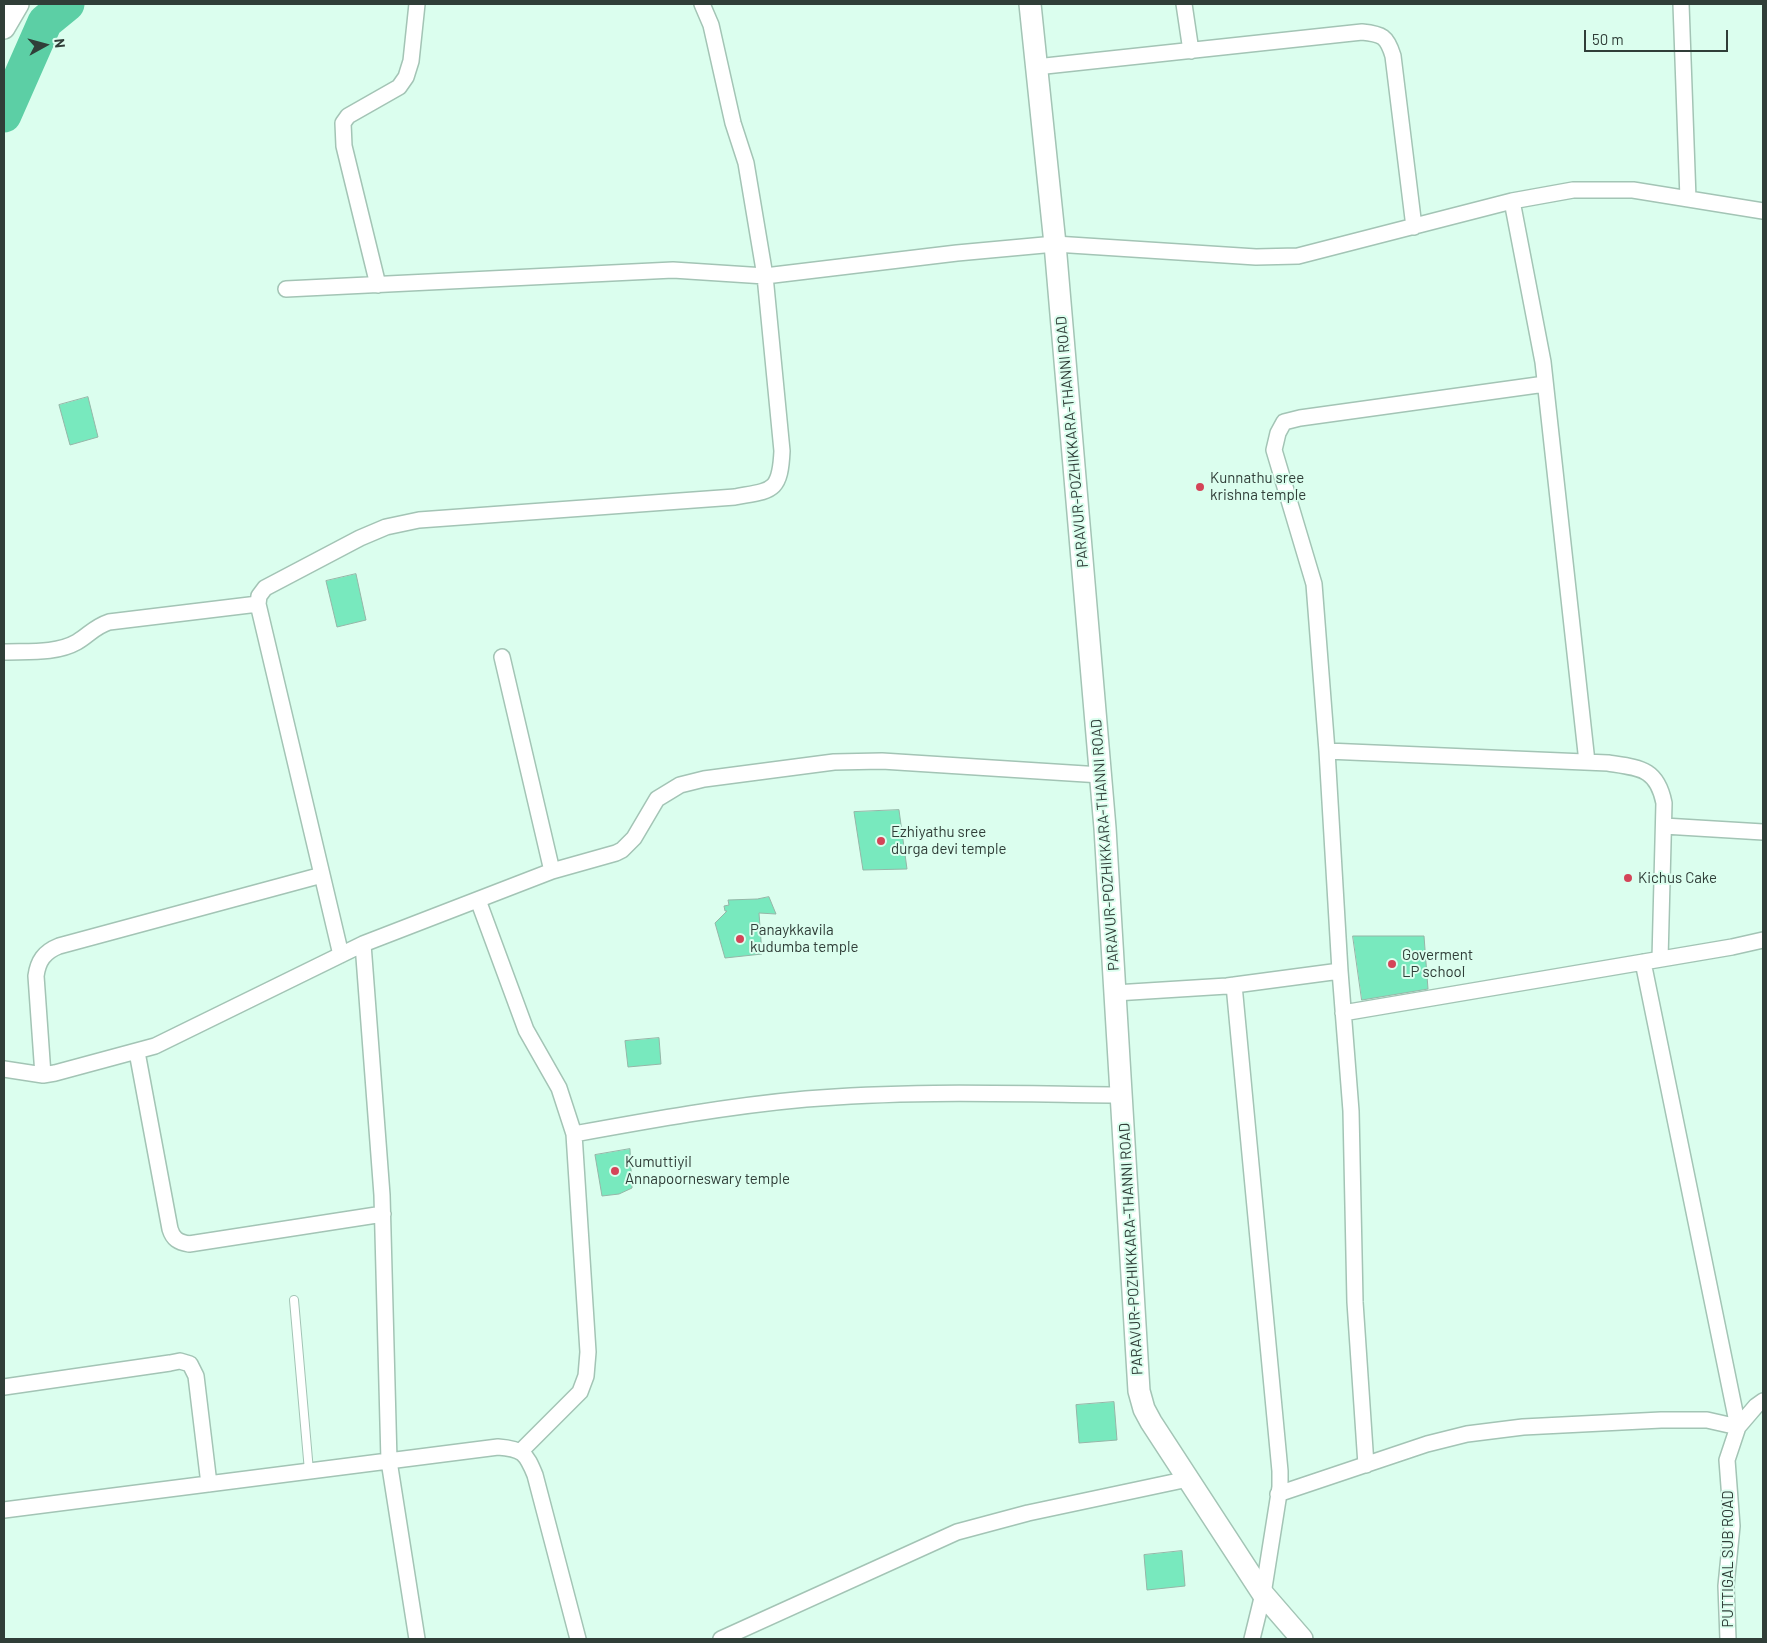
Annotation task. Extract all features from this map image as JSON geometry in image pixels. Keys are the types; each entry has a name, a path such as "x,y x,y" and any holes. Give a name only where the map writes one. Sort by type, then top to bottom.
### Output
{"main road":[{"path":"4,28 18,4"},
{"name":"PARAVUR-POZHIKKARA-THANNI ROAD","path":"1030,4 1055,244 1101,775 1139,1391 1144,1409 1151,1422 1263,1594 1302,1639"}],"street":[{"path":"378,285 344,146 343,123 348,116 359,108 399,87 406,77 411,62 417,4"},
{"path":"341,955 258,604 259,596 265,588 360,538 386,527 419,520 735,497 763,492 774,486 781,474 782,451 765,276 746,163 733,123 711,25 702,4"},
{"path":"1184,4 1191,50"},
{"path":"1680,4 1688,199"},
{"path":"1036,67 1362,32 1384,37 1389,44 1393,56 1414,227"},
{"path":"286,289 673,270 765,276 957,253 1055,244 1256,258 1298,256 1512,201 1573,190 1633,190 1763,210"},
{"path":"1512,201 1543,362 1587,762"},
{"path":"1366,1465 1355,1302 1351,1111 1314,584 1274,450 1278,433 1284,422 1300,418 1545,384"},
{"path":"4,652 54,650 68,646 78,642 98,626 109,622 258,604"},
{"path":"502,657 552,871"},
{"path":"1327,751 1587,762 1635,767 1654,776 1661,788 1664,803 1660,959"},
{"path":"4,1069 43,1075 155,1046 363,944 552,871 622,850 634,838 657,799 680,785 704,779 834,762 882,761 1101,775"},
{"path":"1664,826 1763,832"},
{"path":"43,1075 36,976 38,965 49,950 322,875"},
{"path":"478,900 526,1030 558,1088 574,1134 588,1352 586,1376 580,1392 522,1450"},
{"path":"1343,1013 1732,947 1763,940"},
{"path":"363,944 382,1214 389,1461 418,1639"},
{"path":"1278,1494 1428,1444 1467,1434 1523,1427 1661,1420 1707,1420 1738,1427 1643,962"},
{"path":"1115,993 1234,985 1340,970"},
{"path":"1234,985 1280,1471 1263,1594 1252,1639"},
{"path":"137,1052 170,1228 172,1236 179,1242 189,1244 382,1214"},
{"path":"574,1134 722,1108 808,1099 926,1093 1122,1095"},
{"path":"4,1387 170,1362 180,1361 190,1364 196,1376 209,1484"},
{"name":"PUTTIGAL SUB ROAD","path":"1728,1639 1726,1586 1732,1526 1727,1460 1738,1427 1756,1406 1763,1402"},
{"path":"4,1510 498,1447 522,1450 535,1475 578,1639"},
{"path":"721,1639 753,1632 958,1532 1028,1513 1188,1479"}],"lane":[{"path":"294,1300 309,1471"}],"building":[{"path":"88,397 98,437 70,445 59,405"},
{"path":"356,574 366,620 337,627 326,581"},
{"name":"Ezhiyathu sree durga devi temple","path":"899,810 907,869 863,870 854,812"},
{"name":"Panaykkavila kudumba temple","path":"769,897 776,914 759,913 762,954 725,958 715,923 727,911 725,911 724,906 729,905 728,900"},
{"name":"Goverment LP school","path":"1353,936 1424,936 1428,989 1362,1000"},
{"path":"659,1038 661,1064 628,1067 625,1041"},
{"name":"Kumuttiyil Annapoorneswary temple","path":"630,1149 632,1188 619,1194 602,1196 595,1155"},
{"path":"1114,1402 1117,1440 1079,1443 1076,1405"},
{"path":"1182,1551 1185,1586 1147,1590 1144,1555"}],"waterway":[{"path":"4,115 45,22 67,4"}],"place":[{"name":"Kunnathu sree krishna temple","path":"1200,487"},
{"name":"Ezhiyathu sree durga devi temple","path":"881,841"},
{"name":"Kichus Cake","path":"1628,878"},
{"name":"Panaykkavila kudumba temple","path":"740,939"},
{"name":"Goverment LP school","path":"1392,964"},
{"name":"Kumuttiyil Annapoorneswary temple","path":"615,1171"}]}
